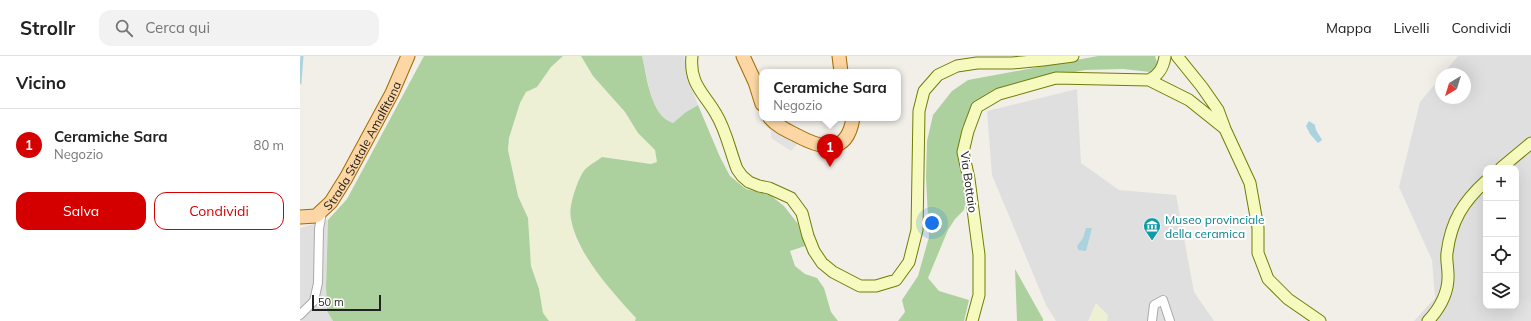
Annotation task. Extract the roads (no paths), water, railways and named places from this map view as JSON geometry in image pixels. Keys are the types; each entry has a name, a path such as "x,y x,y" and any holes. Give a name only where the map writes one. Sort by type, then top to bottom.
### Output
{"main road":[{"name":"Strada Statale Amalfitana","path":"311,215 331,202 346,178 392,93 408,56"},
{"path":"743,56 756,82 759,93"},
{"path":"839,56 841,69"},
{"path":"773,121 780,127 804,140 820,146 828,147 836,145 844,139 852,121"}],"street":[{"path":"692,56 691,65 695,82 701,94 716,114 737,169 742,176 749,182 769,188 791,198 802,213 808,236 814,251 822,263 833,272 860,286 876,286 896,280 909,262 917,230 919,111 924,91 938,75 956,66 978,63 1035,61 1073,56"},
{"path":"1149,80 1157,76 1163,66 1166,56"},
{"path":"1177,56 1198,81 1218,110 1225,129 1250,183 1258,228 1258,253 1268,279 1288,299 1320,321"},
{"name":"Via Bottaio","path":"972,321 979,295 979,255 969,179 963,152 968,131 978,107 999,94 1056,78 1149,80"},
{"path":"1149,80 1189,100 1225,129"},
{"path":"1505,165 1531,143"},
{"path":"1428,321 1437,312 1445,296 1448,276 1447,255 1455,220 1473,194 1483,184"},
{"path":"300,315 314,301 318,283 319,229 311,215"},
{"path":"1152,321 1154,305 1163,300 1170,321"}],"water":[{"path":"1309,121 1315,125 1322,140 1318,143 1310,134 1306,126"},
{"path":"1086,228 1092,228 1086,251 1078,250 1077,246 1083,238"}],"waterway":[{"path":"300,83 302,56"}],"place":[{"name":"Ceramiche Sara","path":"830,167"},
{"name":"Museo provinciale della ceramica","path":"1152,241"}]}
